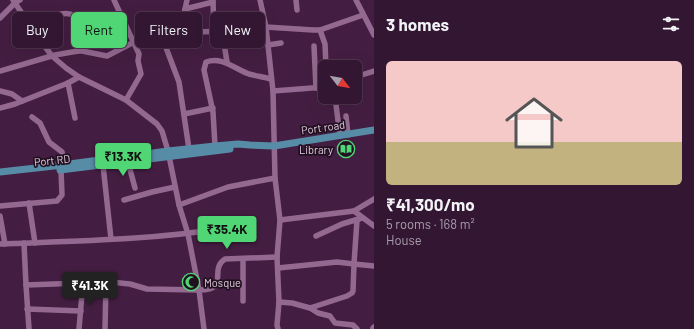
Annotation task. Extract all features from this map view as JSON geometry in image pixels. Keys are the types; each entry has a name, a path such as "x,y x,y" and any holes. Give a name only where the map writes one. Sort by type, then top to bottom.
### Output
{"main road":[{"name":"Port road","path":"250,145 274,146 374,130"},
{"path":"0,172 63,167 169,154 189,149 216,146 238,144 250,145"},
{"name":"Port RD","path":"0,177 63,167 128,162 169,154 235,149 250,145"}],"street":[{"path":"114,0 139,54 138,61 141,74 126,100"},
{"path":"184,12 187,0"},
{"path":"260,0 266,28 273,91 275,178 280,220 277,257 279,302 278,329"},
{"path":"296,0 297,10"},
{"path":"356,0 363,15 372,26 374,35"},
{"path":"0,18 16,1 23,12"},
{"path":"185,9 213,1 213,12"},
{"path":"266,28 320,30 363,15"},
{"path":"320,30 325,44 326,60"},
{"path":"0,71 52,56 78,51 107,56 134,42"},
{"path":"268,45 281,43"},
{"path":"273,91 316,88 314,46"},
{"path":"46,48 52,56 79,77 126,100 157,124 162,131 188,234 199,290 204,329"},
{"path":"166,48 179,82 189,149"},
{"path":"225,48 227,62"},
{"path":"216,146 213,108 204,70 206,62 227,62 250,74 271,79"},
{"path":"362,75 374,72"},
{"path":"0,108 68,83 79,77"},
{"path":"68,83 75,118"},
{"path":"0,91 12,94 22,101"},
{"path":"337,104 344,136"},
{"path":"184,114 213,108"},
{"path":"344,136 346,116"},
{"path":"0,206 57,201 60,200 62,195 62,152 49,142 40,123 32,117"},
{"path":"128,162 135,188"},
{"path":"103,165 111,239"},
{"path":"180,205 228,187 275,178"},
{"path":"124,200 175,187"},
{"path":"280,220 354,211 374,199"},
{"path":"29,203 35,243"},
{"path":"354,211 359,219 374,226"},
{"path":"0,216 3,244 188,234 226,228"},
{"path":"316,236 332,228 359,219"},
{"path":"310,308 352,294 359,219"},
{"path":"24,243 29,329"},
{"path":"26,285 106,282 130,284 147,289 208,290 215,287 217,284 219,266 225,259 277,257"},
{"path":"243,259 243,301"},
{"path":"278,268 337,262 374,266"},
{"path":"79,329 83,282"},
{"path":"105,329 106,282"},
{"path":"279,302 292,303 310,308 318,313 330,316 335,323 353,325 357,329"},
{"path":"27,308 81,311"}],"place":[{"name":"Library","path":"346,149"},
{"name":"Mosque","path":"191,282"}]}
